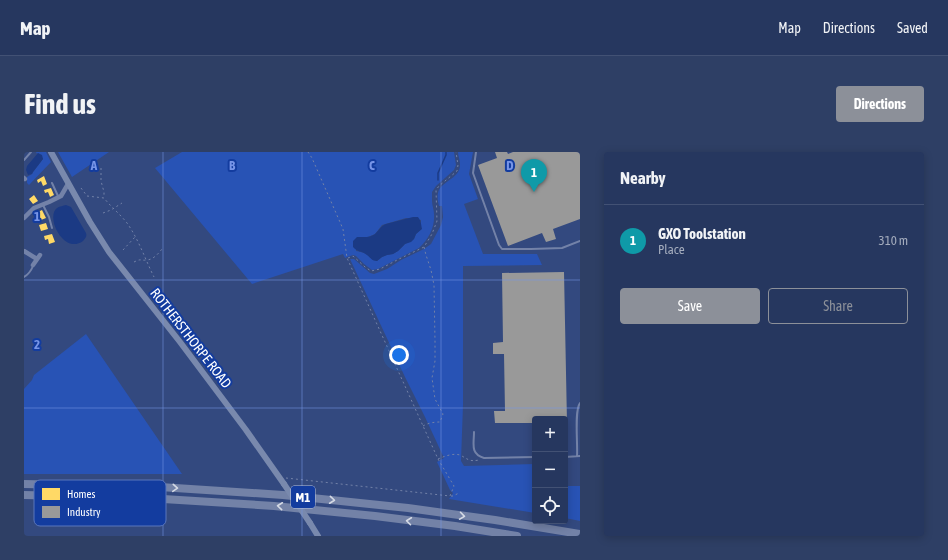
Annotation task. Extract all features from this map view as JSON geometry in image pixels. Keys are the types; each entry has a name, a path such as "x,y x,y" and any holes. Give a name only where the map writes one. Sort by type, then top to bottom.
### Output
{"highway":[{"name":"M1","path":"24,484 34,484"},
{"name":"M1","path":"166,487 283,495 408,508 580,534"},
{"name":"M1","path":"24,496 34,496"},
{"name":"M1","path":"166,499 274,506 390,518 455,526 517,536"}],"street":[{"name":"ROTHERSTHORPE ROAD","path":"51,152 90,222 109,252 180,342 246,430 318,536"},
{"path":"24,218 34,208 61,196 68,184"},
{"path":"24,251 38,257 33,266"}],"lane":[{"path":"24,160 31,152"},
{"path":"476,152 473,173 499,245 502,249 562,248 580,242"},
{"path":"52,183 59,197"},
{"path":"42,204 49,216 52,228"},
{"path":"24,277 33,266"},
{"path":"577,456 577,422 578,405 580,403"},
{"path":"474,432 475,452 478,456 484,458 532,457"},
{"path":"568,457 580,456"}],"path":[{"path":"308,152 344,229 347,258 438,459 454,486 450,496"},
{"path":"347,258 353,256 371,271 380,270 424,247 432,234 436,221 436,190 457,171 458,165 456,152"},
{"path":"101,168 101,181 104,198"},
{"path":"81,188 87,196 104,198 126,222 136,237 154,277"},
{"path":"103,213 122,203"},
{"path":"123,250 136,237"},
{"path":"423,426 426,424 440,422 443,414 435,399 432,378 435,361 434,285 424,247"},
{"path":"134,262 139,259 146,261 157,256 162,249"},
{"path":"438,459 456,454 467,460 474,461 484,458"},
{"path":"279,477 450,496 459,493"}],"shaded area":[{"path":"36,152 46,152 51,162 29,185 27,183 27,177 32,174 43,159"},
{"path":"58,152 109,152 72,177"},
{"path":"182,152 454,152 456,165 454,170 436,186 432,192 434,214 433,224 426,241 419,248 378,269 372,270 356,256 353,255 345,258 343,254 252,284 155,168","holes":["406,218 421,220 421,229 416,234 414,239 393,254 382,257 377,261 365,253 356,251 357,237 368,237 375,234 382,225"]},
{"path":"458,152 473,152 469,174 478,199 464,204 483,254 537,254 542,265 463,266 463,405 461,461 464,466 532,464 532,513 449,499 453,493 450,490 437,462 444,458 350,259 354,259 370,273 374,274 387,269 431,244 441,225 443,217 442,206 439,206 438,203 438,193 442,186 457,173 460,162"},
{"path":"38,153 42,155 43,159 32,174 28,175 26,170 27,166"},
{"path":"66,205 71,207 86,234 83,241 76,244 69,243 63,239 58,233 53,219 57,208"},
{"path":"418,217 422,229 416,234 411,242 405,244 393,254 387,255 375,261 365,253 356,250 353,247 353,241 357,237 372,236 386,224"},
{"path":"86,334 182,474 24,474 24,389 32,380 34,375"},
{"path":"568,486 580,486 580,521 568,519"}],"building: Homes":[{"path":"44,176 47,184 43,186 41,181 38,183 37,180"},
{"path":"51,188 54,195 50,197 48,192 45,193 44,190"},
{"path":"34,195 38,201 33,204 29,199"},
{"path":"42,210 46,218 41,220 39,216 36,218 34,214"},
{"path":"46,223 48,229 41,231 39,225"},
{"path":"52,234 55,242 49,244 48,239 45,240 44,236"}],"building: Industry":[{"path":"495,152 507,152 508,154 513,152 580,152 580,219 553,229 556,239 546,242 542,233 508,246 478,165 497,158"},
{"path":"564,272 567,416 532,416 532,423 495,423 494,411 505,411 504,354 493,354 493,343 503,342 502,273"}],"waterway":[{"path":"438,180 438,173 446,152"}],"place":[{"name":"GXO Toolstation","path":"534,192"}]}
